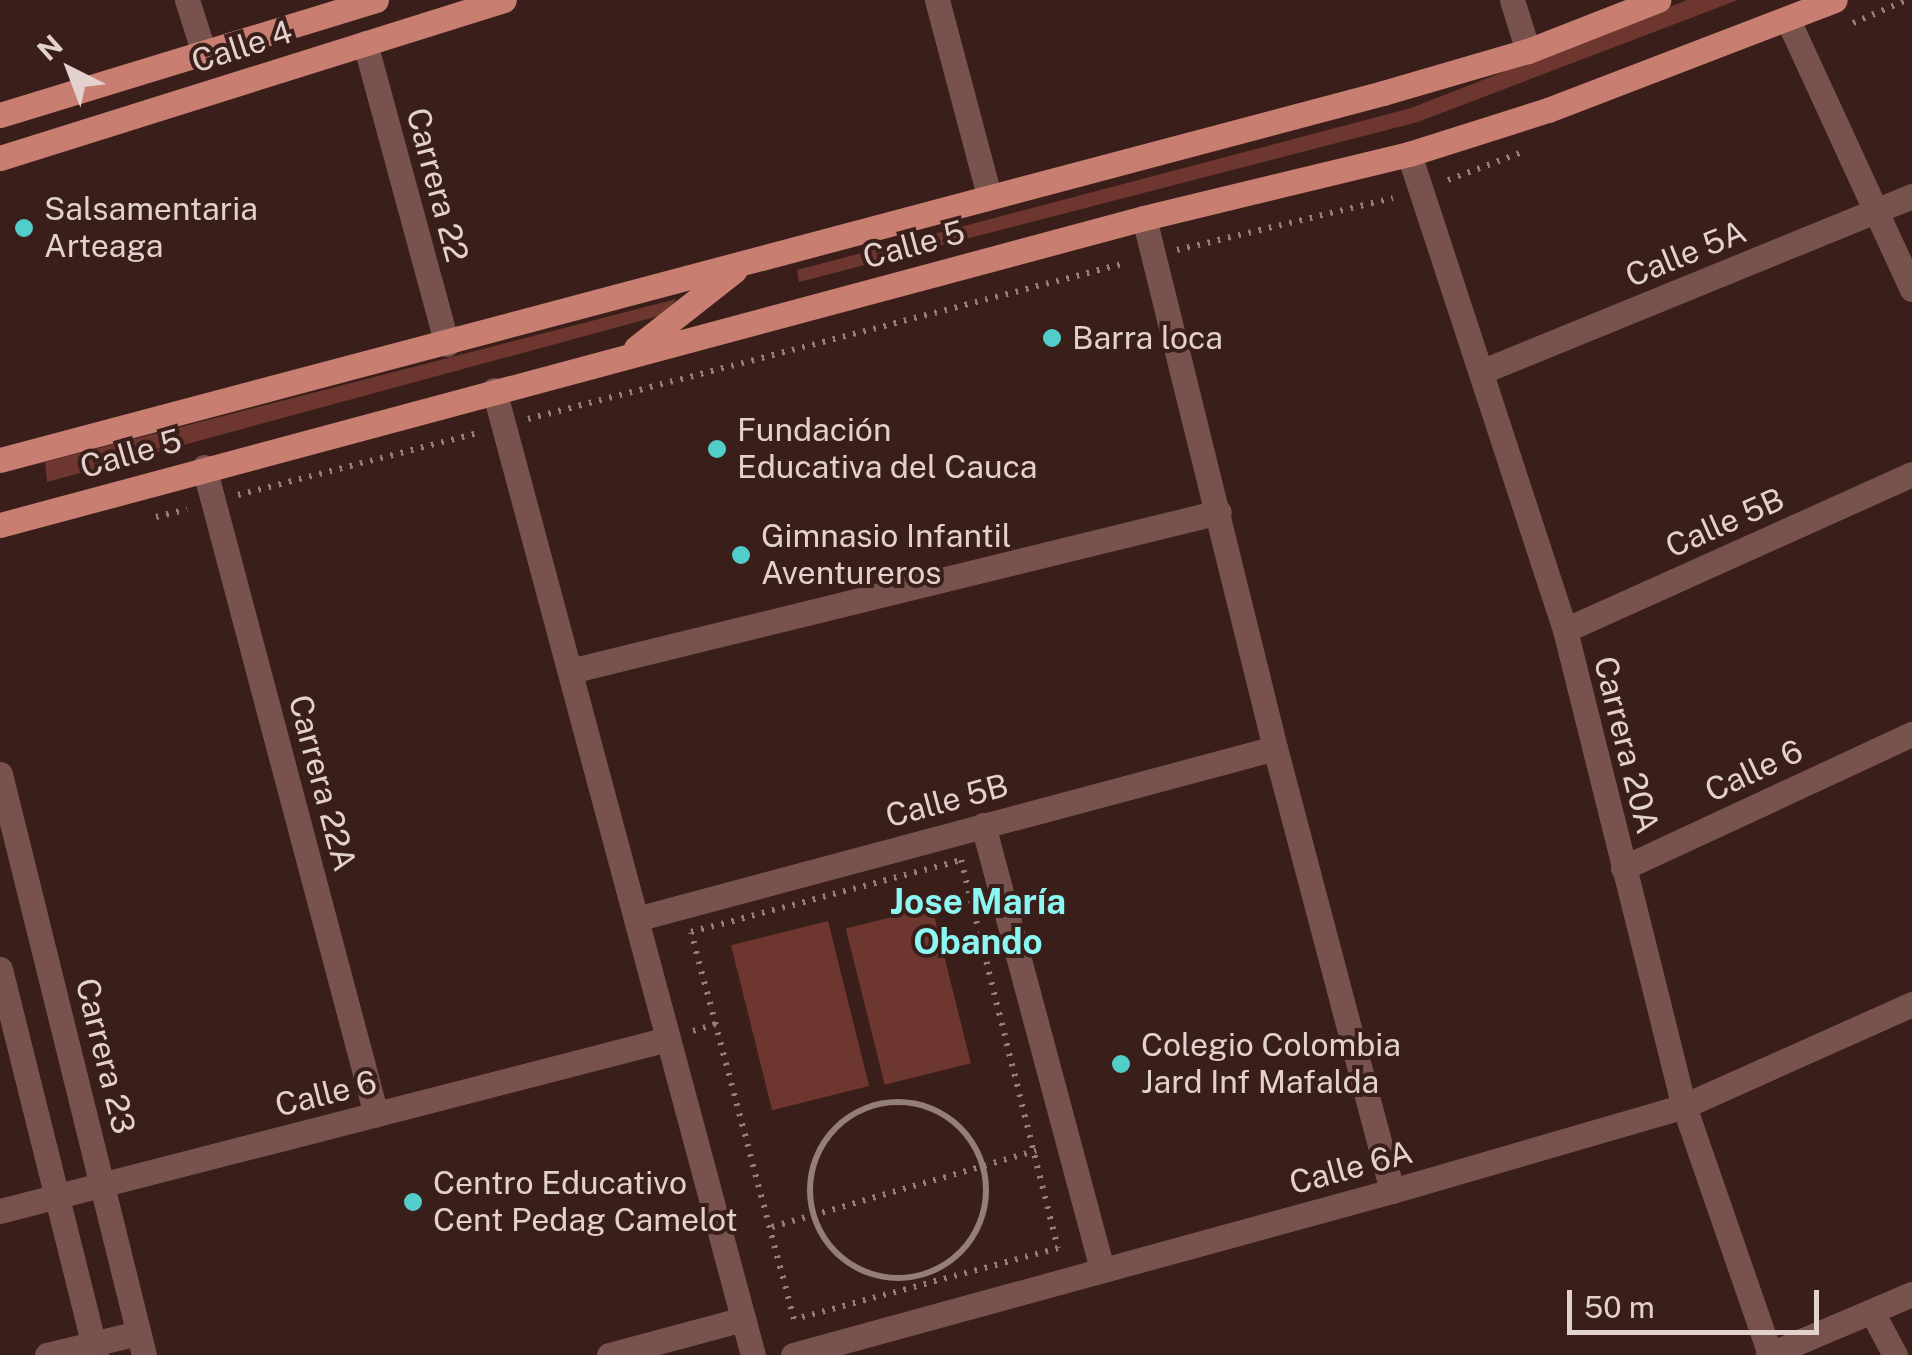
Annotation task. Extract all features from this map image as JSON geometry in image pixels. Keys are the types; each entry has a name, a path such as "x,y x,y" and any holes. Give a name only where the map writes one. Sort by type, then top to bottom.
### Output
{"main road":[{"name":"Calle 4","path":"2,109 376,0"},
{"name":"Calle 4","path":"0,158 473,6 504,0"},
{"name":"Calle 5","path":"0,460 447,344 1528,51 1658,0"},
{"name":"Calle 5","path":"0,525 204,467 1144,218 1409,154 1548,110 1835,0"},
{"path":"628,354 744,263"}],"street":[{"path":"187,0 204,53"},
{"path":"936,0 989,196"},
{"path":"1512,0 1528,51"},
{"path":"1788,20 1912,290"},
{"name":"Carrera 22","path":"365,43 447,344"},
{"name":"Carrera 20A","path":"1409,154 1565,630 1684,1106 1769,1355"},
{"name":"Calle 5A","path":"1483,371 1912,196"},
{"path":"1144,218 1274,748 1392,1192"},
{"path":"494,390 752,1355"},
{"name":"Carrera 22A","path":"204,467 376,1115"},
{"name":"Calle 5B","path":"1565,630 1912,474"},
{"path":"570,671 1219,512"},
{"name":"Calle 6","path":"1623,868 1912,734"},
{"name":"Calle 5B","path":"636,919 1274,748"},
{"name":"Carrera 23","path":"0,774 141,1344"},
{"path":"982,825 1102,1268"},
{"path":"0,969 95,1350"},
{"name":"Calle 6A","path":"793,1355 1392,1192 1684,1106 1912,1004"},
{"name":"Calle 6","path":"0,1211 668,1039"},
{"path":"1769,1355 1912,1294"},
{"path":"1872,1312 1895,1355"},
{"path":"609,1355 743,1319"},
{"path":"47,1355 141,1344"}],"path":[{"path":"690,932 794,1319 1058,1248 961,860"},
{"path":"874,1104 916,1104 954,1120 973,1141 984,1166 986,1196 978,1226 961,1252 936,1270 907,1278 877,1276 848,1264 826,1243 813,1215 809,1187 822,1148 849,1116 874,1104"},
{"path":"772,1227 1036,1151"}],"shaded area":[{"path":"1687,0 1738,0 1418,122 799,282 797,270 1411,108"},
{"path":"676,299 666,314 47,482 45,462"},
{"path":"932,907 971,1063 885,1085 846,929"},
{"path":"828,921 869,1086 772,1110 731,945"}],"place":[{"name":"Salsamentaria Arteaga","path":"24,228"},
{"name":"Barra loca","path":"1052,338"},
{"name":"Fundación Educativa del Cauca","path":"717,449"},
{"name":"Gimnasio Infantil Aventureros","path":"741,555"},
{"name":"Colegio Colombia Jard Inf Mafalda","path":"1121,1064"},
{"name":"Centro Educativo Cent Pedag Camelot","path":"413,1202"}],"district":[{"name":"Jose María Obando","path":"978,922"}]}
